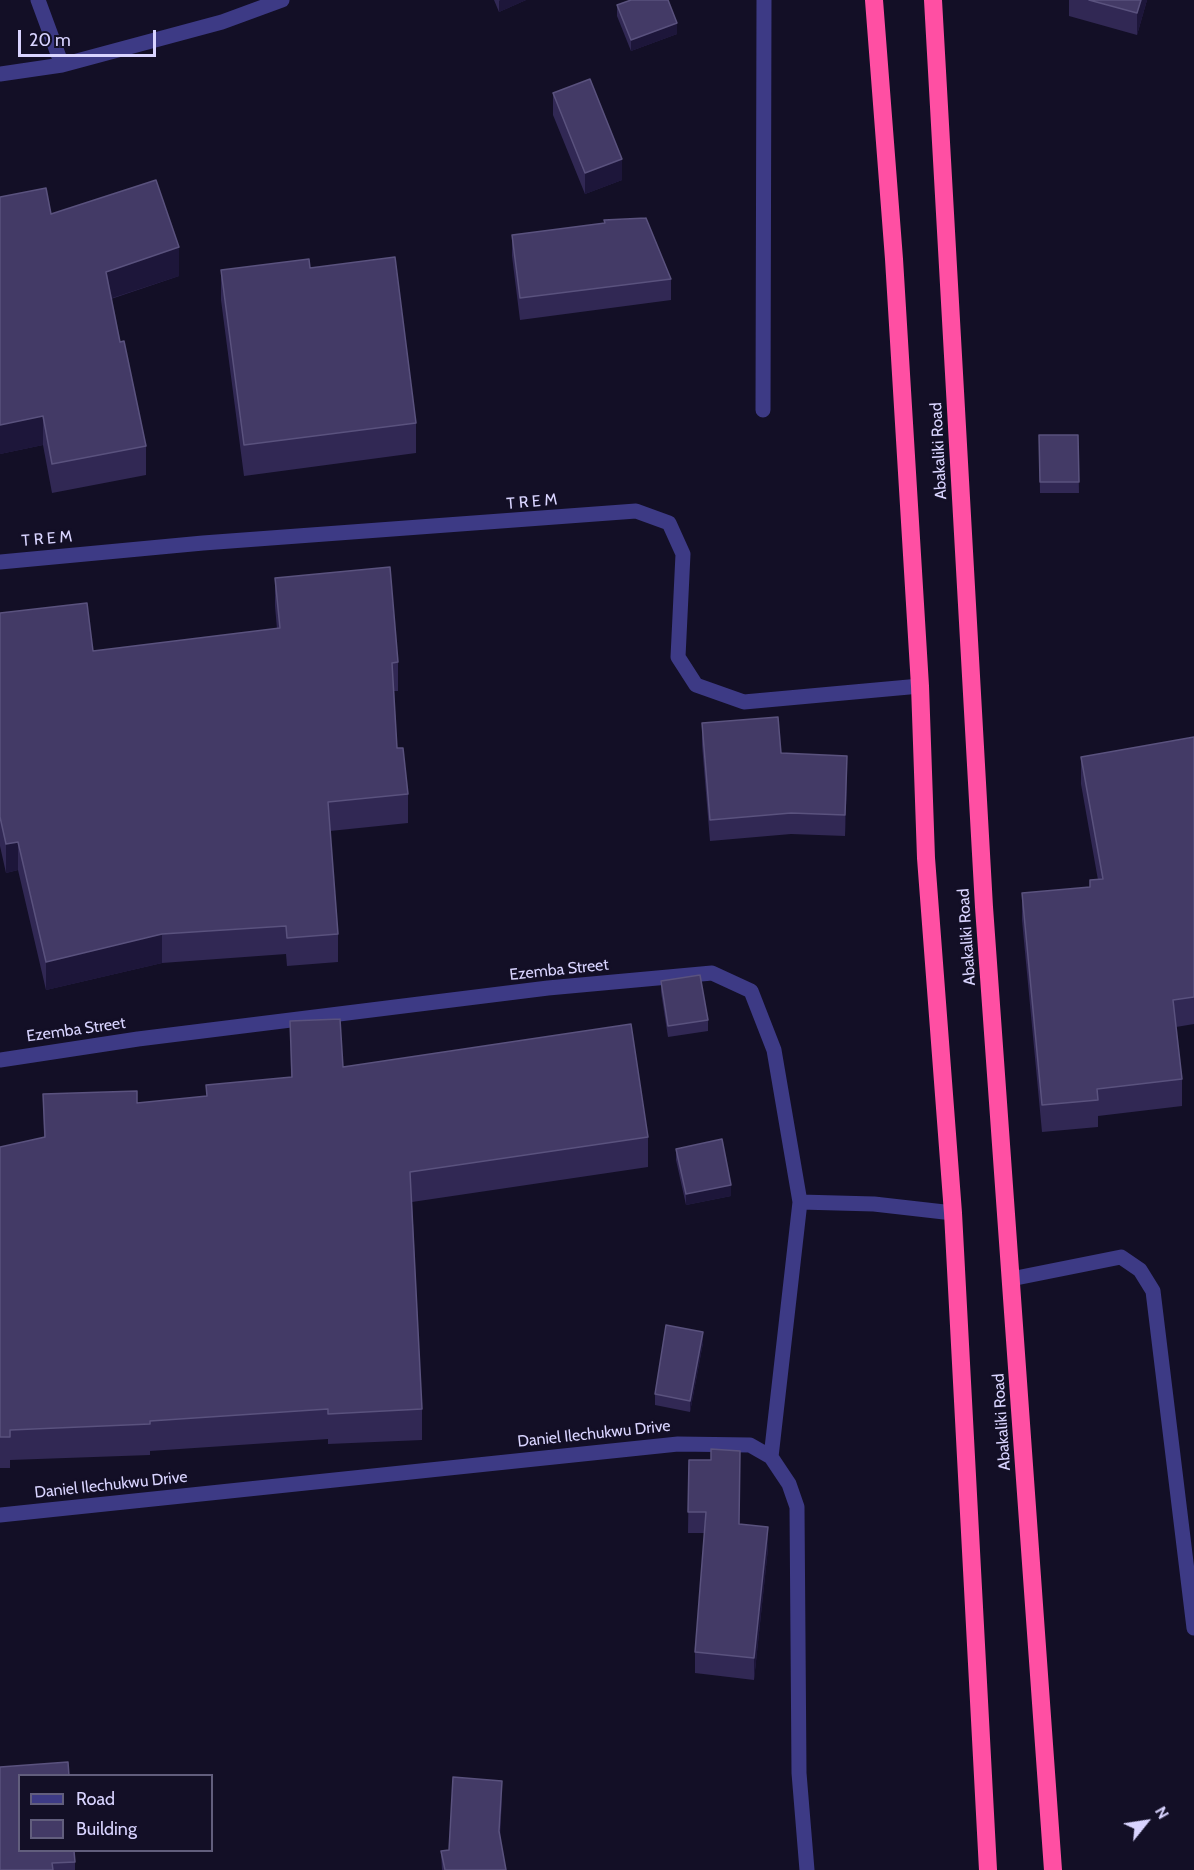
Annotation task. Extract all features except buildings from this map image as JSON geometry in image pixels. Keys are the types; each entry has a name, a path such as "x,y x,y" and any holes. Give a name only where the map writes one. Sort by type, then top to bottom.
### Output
{"highway":[{"name":"Abakaliki Road","path":"874,0 893,247 920,686 926,858 953,1213 988,1870"},
{"name":"Abakaliki Road","path":"933,0 984,907 1053,1870"}],"street":[{"path":"38,0 63,65"},
{"path":"0,74 63,65 222,22 282,0"},
{"path":"763,410 764,0"},
{"name":"T R E M","path":"0,562 203,543 636,511 669,523 683,554 678,657 696,685 744,702 920,686"},
{"name":"Ezemba Street","path":"0,1060 138,1040 548,988 712,973 751,991 774,1050 800,1202 771,1457"},
{"path":"800,1202 874,1204 953,1213"},
{"path":"1011,1279 1120,1257 1140,1270 1153,1292 1194,1628"},
{"name":"Daniel Ilechukwu Drive","path":"0,1515 678,1444 750,1445 771,1457"},
{"path":"771,1457 789,1484 796,1507 799,1773 807,1870"}]}
